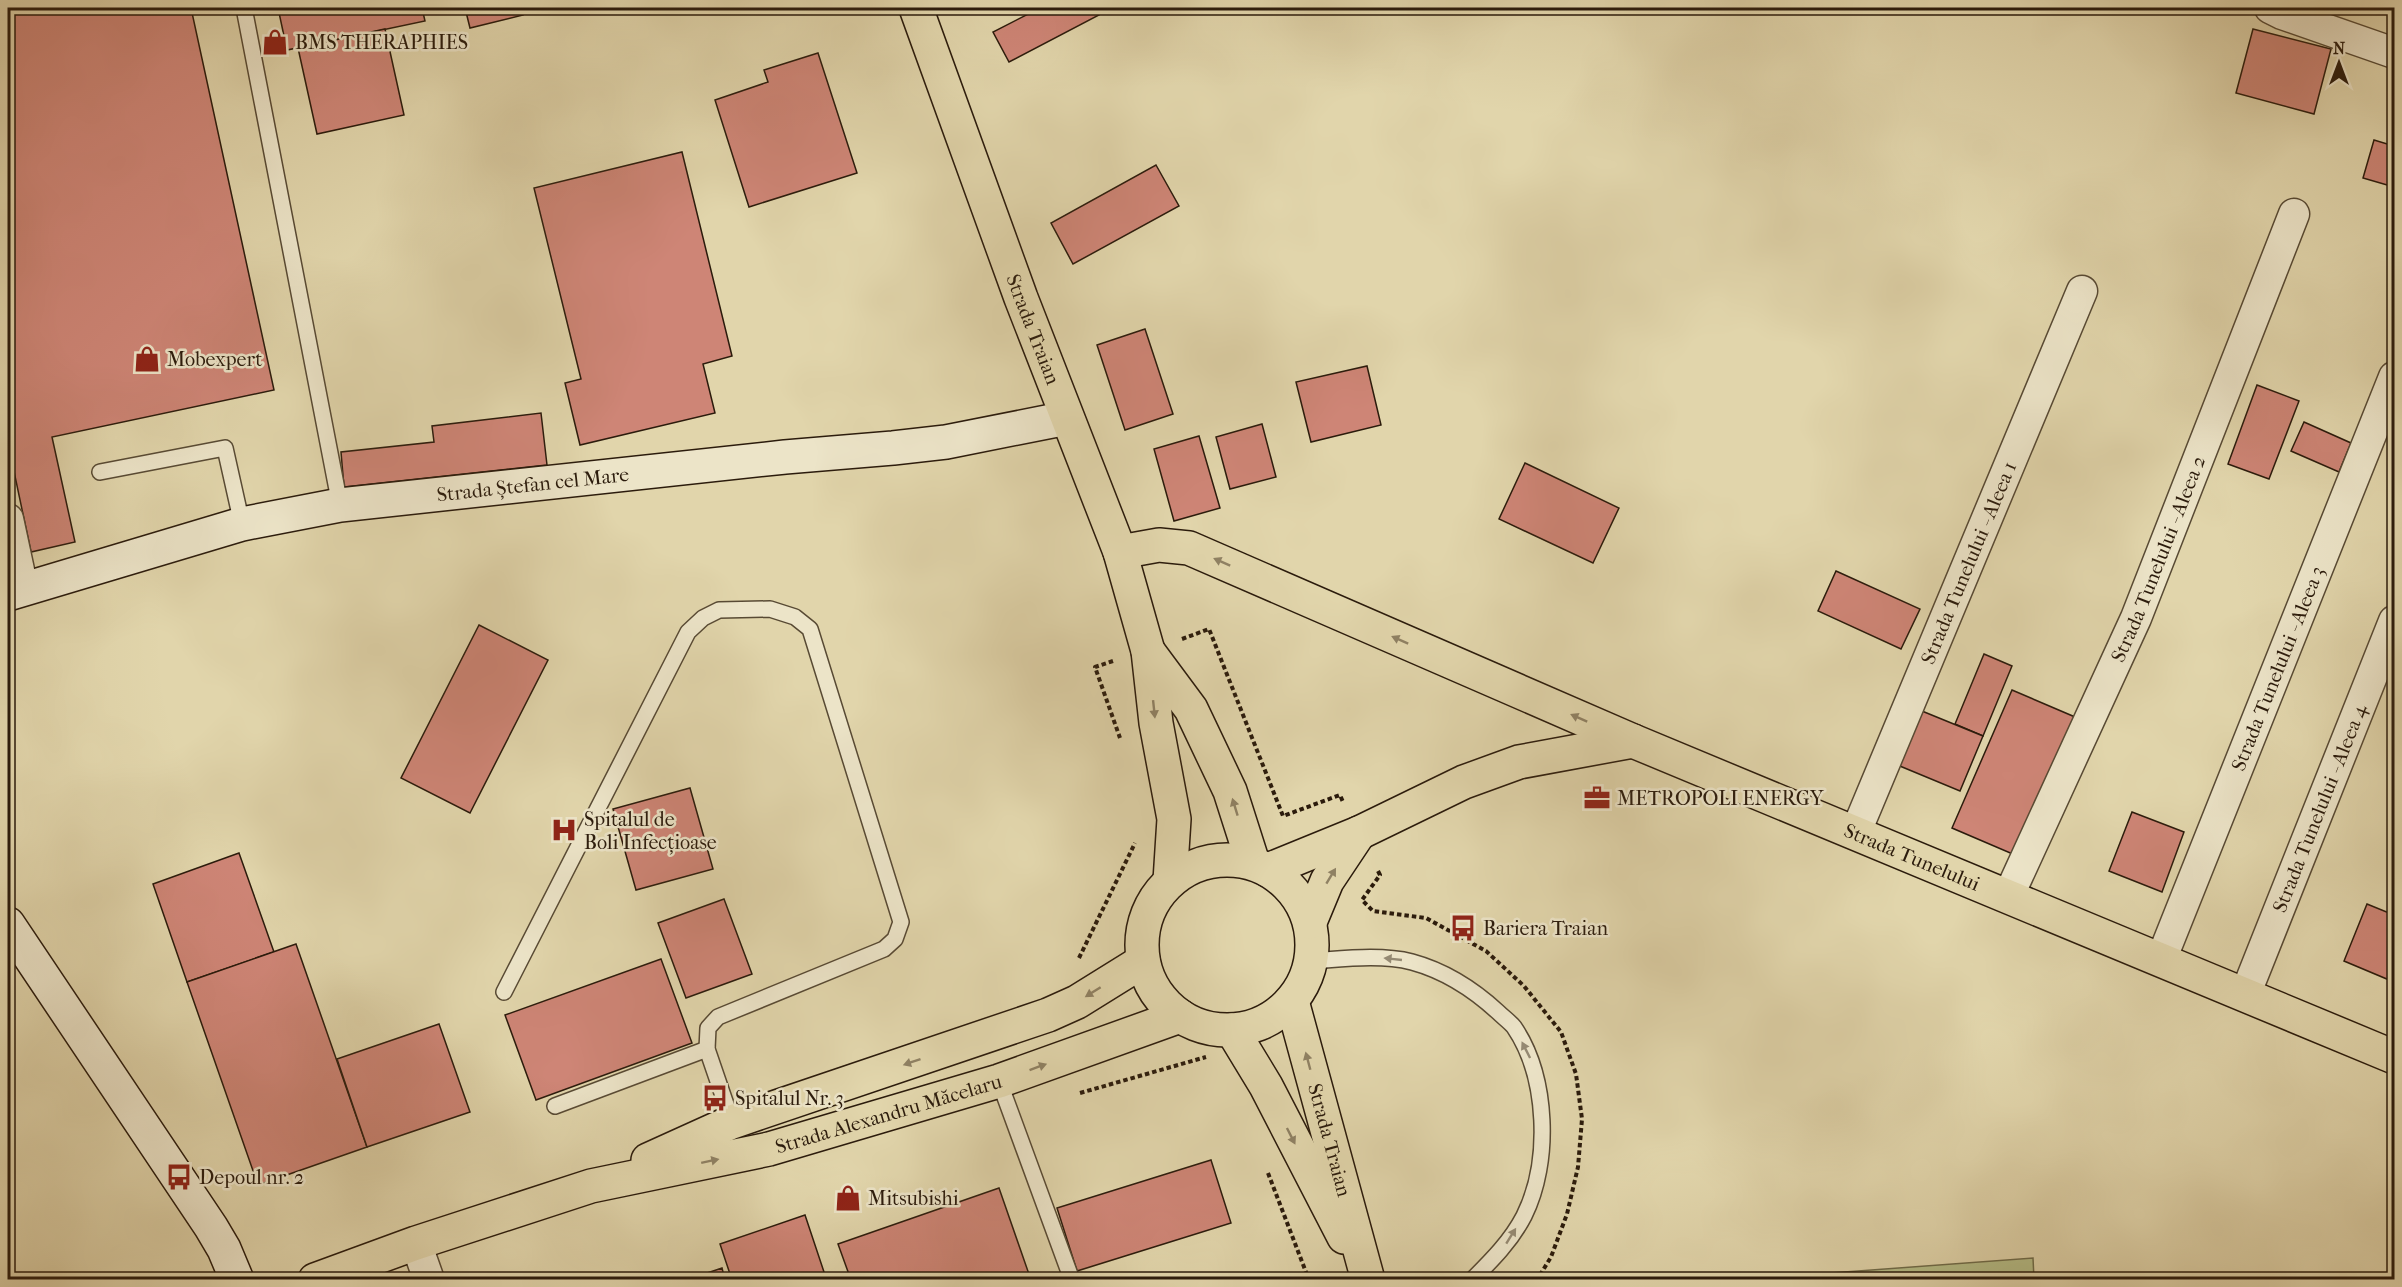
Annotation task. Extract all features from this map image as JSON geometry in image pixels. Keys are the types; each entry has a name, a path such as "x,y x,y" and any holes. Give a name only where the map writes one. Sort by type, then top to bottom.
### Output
{"main road":[{"name":"Strada Traian","path":"916,8 1067,418 1120,552 1148,651 1156,723 1174,819 1170,881"},
{"name":"Strada Tunelului","path":"1120,552 1159,545 1189,548 1633,741 2394,1057"},
{"name":"Strada Traian","path":"1148,651 1191,709 1230,791 1260,867"},
{"path":"1260,867 1359,833 1464,782 1519,762 1633,741"},
{"path":"1310,922 1294,892 1260,867 1223,860 1214,861 1195,866 1170,881 1156,898 1146,918 1142,939 1143,961 1150,982 1163,1001 1180,1016 1205,1027 1232,1030 1254,1026 1275,1016 1292,1001 1304,982 1311,961 1310,922 1327,881 1359,833"},
{"name":"Strada Alexandru Măcelaru","path":"591,1186 732,1122 1048,1015 1077,1002 1143,961"},
{"name":"Strada Traian","path":"1292,1001 1368,1280"},
{"name":"Strada Alexandru Măcelaru","path":"315,1280 416,1243 591,1186 769,1149 999,1081 1180,1016"},
{"name":"Strada Traian","path":"1232,1030 1266,1086 1368,1280"}],"street":[{"path":"2270,8 2282,15 2394,53"},
{"name":"Strada Tunelului - Aleea 2","path":"2008,897 2136,618 2294,213"},
{"name":"Strada Tunelului - Aleea 1","path":"1855,834 2082,291"},
{"name":"Strada Tunelului - Aleea 3","path":"2161,960 2394,377"},
{"name":"Strada Ștefan cel Mare","path":"15,591 242,524 340,505 774,458 946,442 1067,418"},
{"path":"8,519 15,591"},
{"name":"Strada Tunelului - Aleea 4","path":"2245,995 2394,621"},
{"path":"8,924 211,1227 224,1249 237,1280"},
{"path":"416,1243 429,1280"}],"lane":[{"path":"244,8 340,505"},
{"path":"100,472 225,448 242,524"},
{"path":"504,992 688,632 703,618 719,610 770,609 795,616 810,629 901,922 896,939 884,949 718,1017 708,1028 707,1049 732,1122"},
{"path":"1311,961 1383,958 1410,961 1449,975 1483,998 1514,1026 1533,1065 1541,1106 1541,1141 1537,1180 1524,1215 1501,1251 1472,1280"},
{"path":"555,1106 707,1049"},
{"path":"999,1081 1072,1280"}],"green space":[{"path":"2033,1258 2034,1279 1804,1279 1804,1275"}],"building":[{"path":"8,8 191,8 274,390 52,437 75,542 31,552 8,443"},
{"path":"278,8 422,8 425,21 287,50"},
{"path":"465,8 521,8 523,15 470,28"},
{"path":"1040,8 1095,8 1099,15 1009,62 993,32"},
{"path":"385,29 404,115 317,134 298,48"},
{"path":"2253,29 2331,49 2314,114 2236,93"},
{"path":"818,53 857,173 749,207 715,100 768,82 764,70"},
{"path":"2374,140 2394,146 2394,187 2363,178"},
{"path":"682,152 732,356 703,364 715,413 580,445 565,383 581,379 534,188"},
{"path":"1156,165 1179,206 1073,264 1051,223"},
{"path":"1145,329 1173,414 1125,430 1097,345"},
{"path":"1367,366 1381,425 1311,442 1296,382"},
{"path":"2257,385 2299,401 2269,479 2228,464"},
{"path":"541,413 547,465 344,487 341,452 434,442 432,426"},
{"path":"2304,422 2351,443 2339,472 2291,451"},
{"path":"1262,424 1276,477 1230,489 1216,437"},
{"path":"1199,436 1220,508 1174,521 1154,449"},
{"path":"1525,463 1619,508 1593,563 1499,519"},
{"path":"1836,571 1920,609 1901,649 1818,611"},
{"path":"479,625 548,660 470,813 401,778"},
{"path":"1984,654 2012,666 1983,736 1955,724"},
{"path":"2012,690 2075,717 2015,855 1952,828"},
{"path":"1917,709 1983,736 1960,791 1895,764"},
{"path":"690,788 713,869 636,890 613,809"},
{"path":"2132,812 2184,832 2162,892 2109,871"},
{"path":"239,853 274,952 187,982 153,884"},
{"path":"724,899 752,974 686,998 658,923"},
{"path":"2367,904 2394,915 2394,982 2344,961"},
{"path":"296,944 367,1147 258,1185 187,982"},
{"path":"661,959 692,1043 536,1100 505,1015"},
{"path":"439,1024 470,1112 367,1147 337,1059"},
{"path":"1211,1160 1231,1223 1077,1271 1057,1208"},
{"path":"999,1188 1031,1280 851,1280 838,1244"},
{"path":"805,1215 825,1275 812,1280 732,1280 720,1244"},
{"path":"722,1268 725,1280 689,1280 689,1279"}],"place":[{"name":"BMS THERAPHIES","path":"275,42"},
{"name":"Mobexpert","path":"147,359"},
{"name":"METROPOLI ENERGY","path":"1597,798"},
{"name":"Spitalul de Boli Infecțioase","path":"564,830"},
{"name":"Bariera Traian","path":"1463,928"},
{"name":"Spitalul Nr. 3","path":"715,1098"},
{"name":"Depoul nr. 2","path":"179,1177"},
{"name":"Mitsubishi","path":"848,1198"}]}
